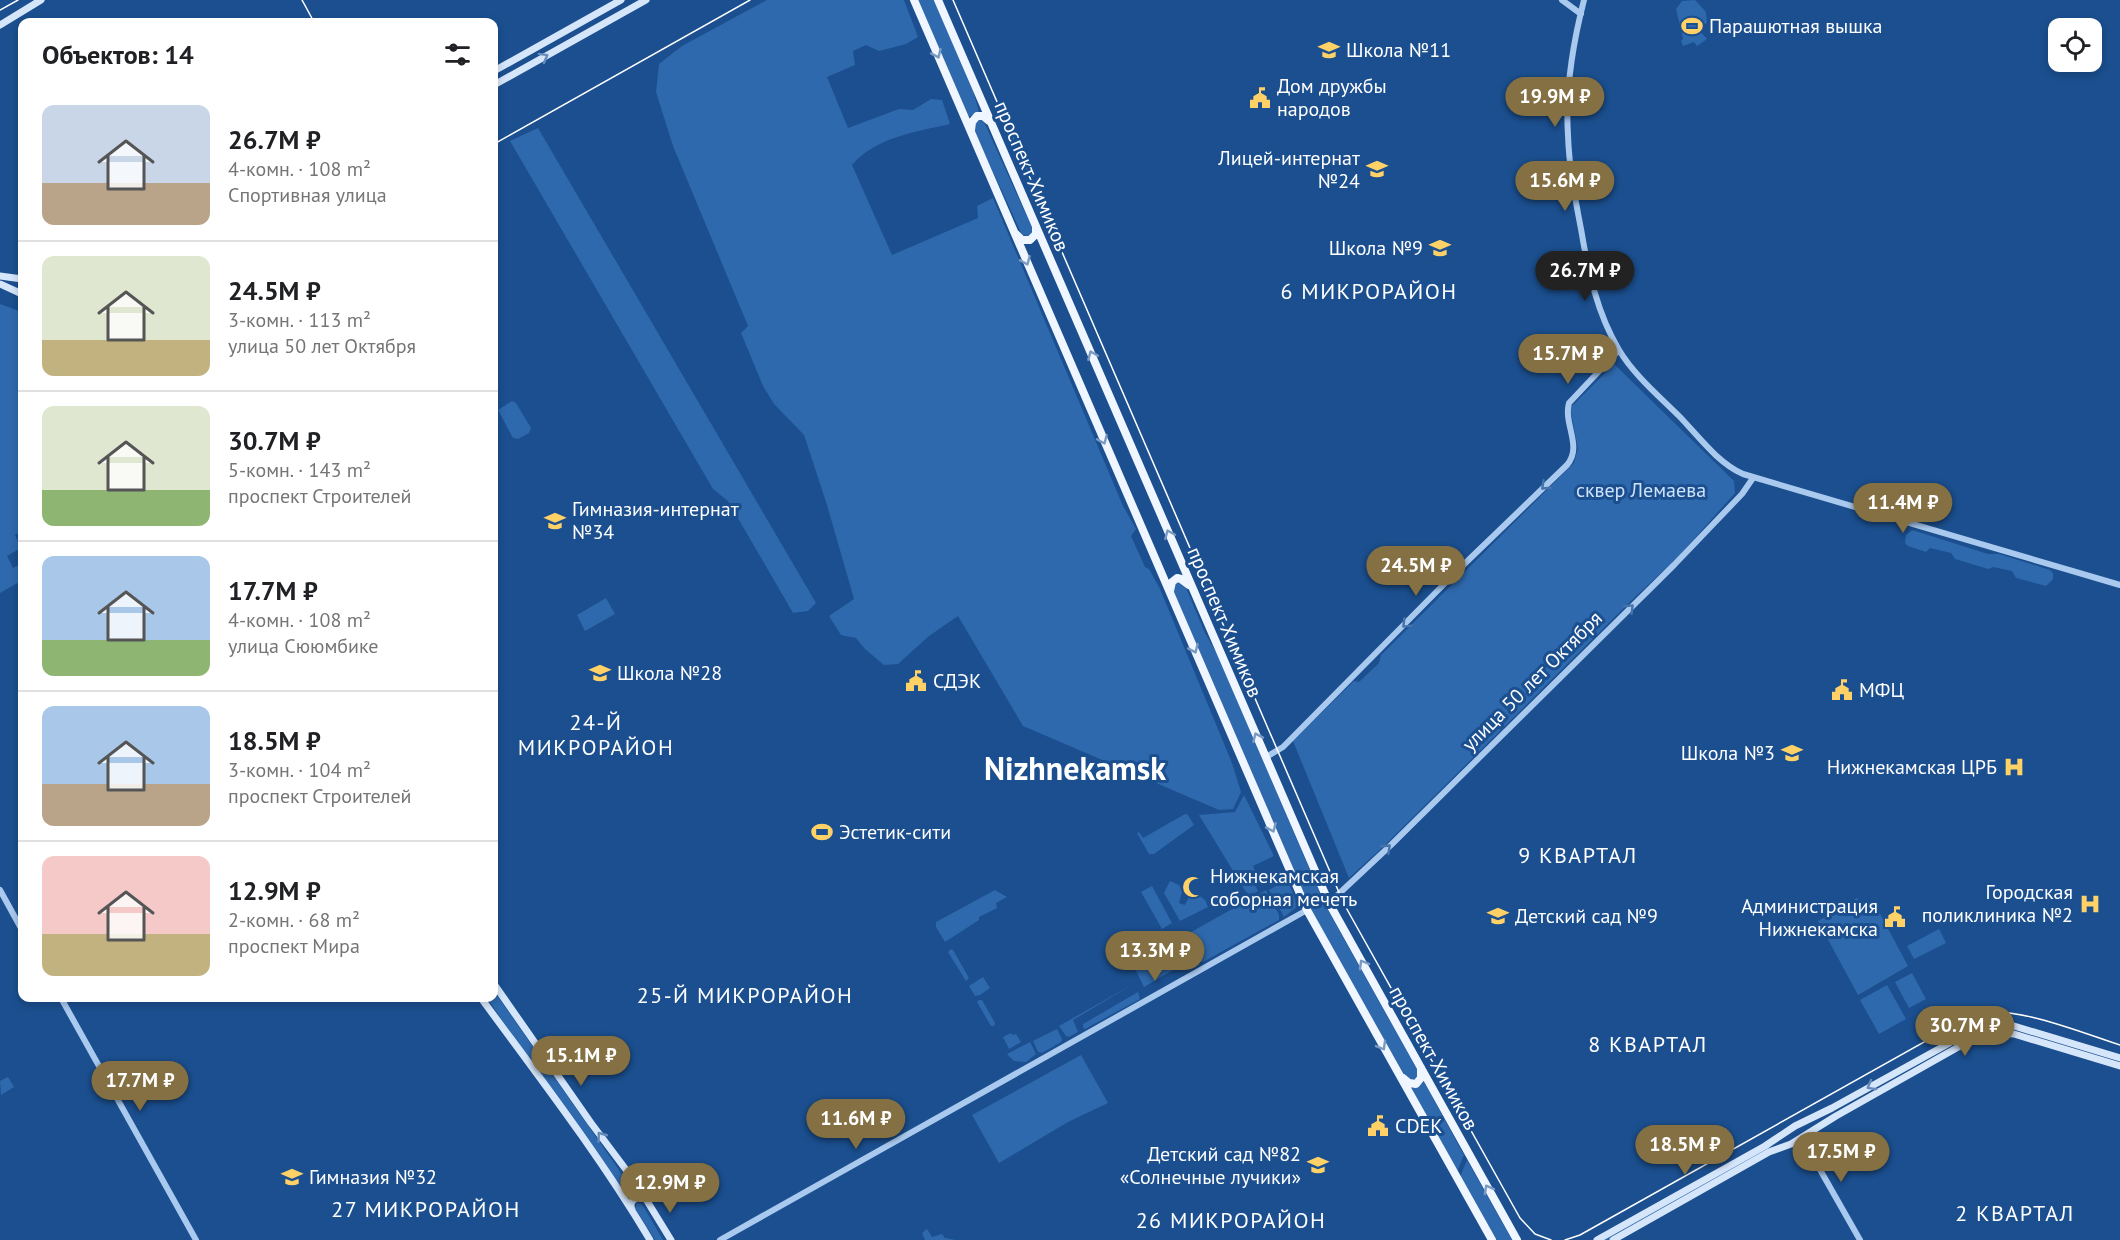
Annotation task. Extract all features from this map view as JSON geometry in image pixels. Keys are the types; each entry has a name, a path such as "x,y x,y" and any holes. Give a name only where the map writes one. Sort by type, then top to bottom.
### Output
{"main road":[{"path":"0,25 41,0"},
{"path":"498,68 621,0"},
{"path":"498,84 646,0"},
{"name":"проспект Химиков","path":"914,0 1307,910 1492,1240"},
{"name":"проспект Химиков","path":"938,0 1329,903 1517,1240"},
{"path":"972,134 971,124 975,117 983,116 990,122"},
{"path":"1015,233 1022,240 1030,240 1036,234 1036,226"},
{"path":"0,276 18,278"},
{"path":"0,284 18,292"},
{"path":"1171,596 1172,582 1177,578 1185,581 1192,588"},
{"path":"498,990 647,1201 671,1240"},
{"path":"484,1002 532,1066 632,1210 650,1240"},
{"path":"1597,1240 1765,1146 1784,1132 1832,1108 1962,1035 1983,1027 2014,1026 2120,1058"},
{"path":"1613,1240 1769,1152 1802,1138 1836,1116 1966,1042 1986,1035 2004,1033 2023,1036 2120,1066"},
{"path":"1399,1075 1409,1083 1416,1084 1421,1078 1420,1066"},
{"path":"1812,1117 1821,1119 1820,1127"},
{"path":"1784,1132 1781,1138 1782,1143 1791,1144"},
{"path":"632,1210 631,1204 635,1198 642,1197 647,1201"}],"street":[{"path":"1562,0 1581,14"},
{"path":"1584,0 1571,71 1567,111 1573,191 1592,286 1609,332 1619,350 1642,379 1723,461 1736,471 1753,478 2120,585"},
{"path":"1266,757 1283,747 1455,573 1570,462 1574,450 1567,406 1619,350"},
{"name":"улица 50 лет Октября","path":"1329,903 1391,845 1674,565 1742,494 1753,478"},
{"path":"0,890 18,923"},
{"path":"720,1240 1307,910"},
{"path":"63,1002 196,1240"},
{"path":"1802,1138 1860,1240"}],"green space":[{"path":"767,0 904,0 918,37 906,44 879,51 866,45 853,51 855,65 827,77 848,128 899,109 913,110 931,99 942,100 950,124 910,133 885,142 873,148 852,165 892,255 978,218 977,206 993,198 1123,506 1136,529 1131,536 1145,567 1149,569 1160,589 1232,763 1241,792 1233,809 1219,810 1023,726 958,616 929,636 898,664 884,665 856,638 841,635 829,616 854,599 804,435 774,404 763,386 741,333 748,326 673,146 656,92 659,64 682,46"},
{"path":"918,0 934,0 973,91 979,112 968,117"},
{"name":"Парашютная вышка","path":"1695,0 1706,12 1707,22 1700,31 1707,39 1697,46 1694,42 1683,46 1676,9 1682,1"},
{"path":"977,120 985,124 1032,228 1029,236 1022,235 973,129"},
{"path":"538,128 816,603 808,611 793,613 728,501 713,489 510,141"},
{"path":"0,304 18,311 18,533 15,535 18,550 7,556 13,568 18,565 18,583 0,593"},
{"name":"сквер Лемаева","path":"1614,364 1734,481 1735,493 1678,557 1349,878 1293,741 1354,681 1359,682 1379,663 1381,655 1574,463 1578,448 1570,408"},
{"path":"512,401 516,403 531,428 529,433 518,439 513,438 498,410"},
{"path":"1912,530 1988,554 1999,554 2050,570 2053,573 2053,579 2046,586 2016,578 2012,571 1993,567 1988,569 1955,559 1951,553 1930,548 1926,552 1908,546 1905,543 1906,535"},
{"path":"1178,581 1184,583 1205,633 1217,654 1325,905 1419,1073 1418,1078 1412,1081 1406,1078 1315,918 1173,590 1174,584"},
{"path":"606,598 615,614 585,631 577,615"},
{"path":"1244,795 1274,856 1253,866 1255,871 1249,875 1258,891 1251,895 1246,892 1199,815 1235,812"},
{"path":"1185,814 1194,825 1154,854 1149,854 1137,833 1139,832 1143,838"},
{"path":"1287,879 1298,906 1284,917 1269,890"},
{"path":"1170,881 1179,885 1182,892 1179,903 1185,905 1190,895 1197,894 1205,900 1208,907 1180,921 1164,893"},
{"path":"1152,886 1172,923 1162,929 1141,892"},
{"path":"995,890 1007,897 996,903 997,908 979,917 979,920 945,942 936,927 936,922"},
{"path":"1266,890 1279,915 1279,920 1203,962 1197,961 1184,936"},
{"path":"1857,898 1866,912 1876,906 1908,966 1858,995 1818,921"},
{"path":"1939,929 1946,943 1914,959 1907,946"},
{"path":"1180,939 1192,959 1144,987 1134,967"},
{"path":"951,949 969,978 966,981 948,952"},
{"path":"1912,973 1926,999 1909,1008 1895,982"},
{"path":"983,977 990,988 975,996 969,986"},
{"path":"1135,983 1073,1020 1078,1032 1069,1037 1059,1026"},
{"path":"1887,985 1906,1019 1879,1034 1860,1000"},
{"path":"1138,992 1140,999 1085,1029 1083,1027 1083,1024"},
{"path":"498,997 633,1190 626,1195 575,1127 490,1002 498,1002"},
{"path":"982,1000 995,1023 994,1026 991,1026 977,1002"},
{"path":"1057,1029 1062,1039 1061,1042 1042,1053 1038,1052 1033,1041"},
{"path":"1011,1033 1016,1034 1021,1042 1009,1049 1003,1037"},
{"path":"1030,1042 1036,1054 1026,1062 1014,1061 1007,1054"},
{"path":"1081,1055 1108,1103 1068,1122 999,1163 972,1115"},
{"path":"8,1077 14,1087 1,1095 0,1081"},
{"path":"1424,1082 1464,1155 1457,1172 1412,1088"},
{"path":"1771,1146 1772,1148 1608,1240 1604,1240"},
{"path":"1467,1160 1512,1240 1496,1240 1460,1177"},
{"path":"637,1203 642,1204 663,1240 655,1240 635,1208"},
{"path":"927,1229 932,1237 942,1234 945,1238 956,1240 925,1240 922,1233"}],"tram line":[{"path":"0,10 18,0"},
{"path":"302,0 312,18"},
{"path":"498,142 750,0"},
{"path":"953,0 1344,904 1520,1218 1535,1234 1551,1240"},
{"path":"1565,1240 1580,1235 1974,1014 1989,1012 2026,1016 2120,1045"}],"place":[{"name":"Парашютная вышка","path":"1692,26"},
{"name":"Школа №11","path":"1329,50"},
{"name":"Дом дружбы народов","path":"1260,98"},
{"name":"Лицей-интернат №24","path":"1377,169"},
{"name":"Школа №9","path":"1440,248"},
{"name":"Гимназия-интернат №34","path":"555,521"},
{"name":"Школа №28","path":"600,673"},
{"name":"СДЭК","path":"916,681"},
{"name":"МФЦ","path":"1842,690"},
{"name":"Школа №3","path":"1792,753"},
{"name":"Нижнекамская ЦРБ","path":"2014,767"},
{"name":"Эстетик-сити","path":"822,832"},
{"name":"Нижнекамская соборная мечеть","path":"1193,887"},
{"name":"Городская поликлиника №2","path":"2090,904"},
{"name":"Детский сад №9","path":"1498,916"},
{"name":"Администрация Нижнекамска","path":"1895,917"},
{"name":"CDEK","path":"1378,1126"},
{"name":"Детский сад №82 «Солнечные лучики»","path":"1318,1165"},
{"name":"Гимназия №32","path":"292,1177"}],"district":[{"name":"6 МИКРОРАЙОН","path":"1369,291"},
{"name":"24-Й МИКРОРАЙОН","path":"596,734"},
{"name":"Nizhnekamsk","path":"1075,768"},
{"name":"9 КВАРТАЛ","path":"1578,855"},
{"name":"25-Й МИКРОРАЙОН","path":"745,995"},
{"name":"8 КВАРТАЛ","path":"1648,1044"},
{"name":"27 МИКРОРАЙОН","path":"426,1209"},
{"name":"2 КВАРТАЛ","path":"2015,1213"},
{"name":"26 МИКРОРАЙОН","path":"1231,1220"}]}
